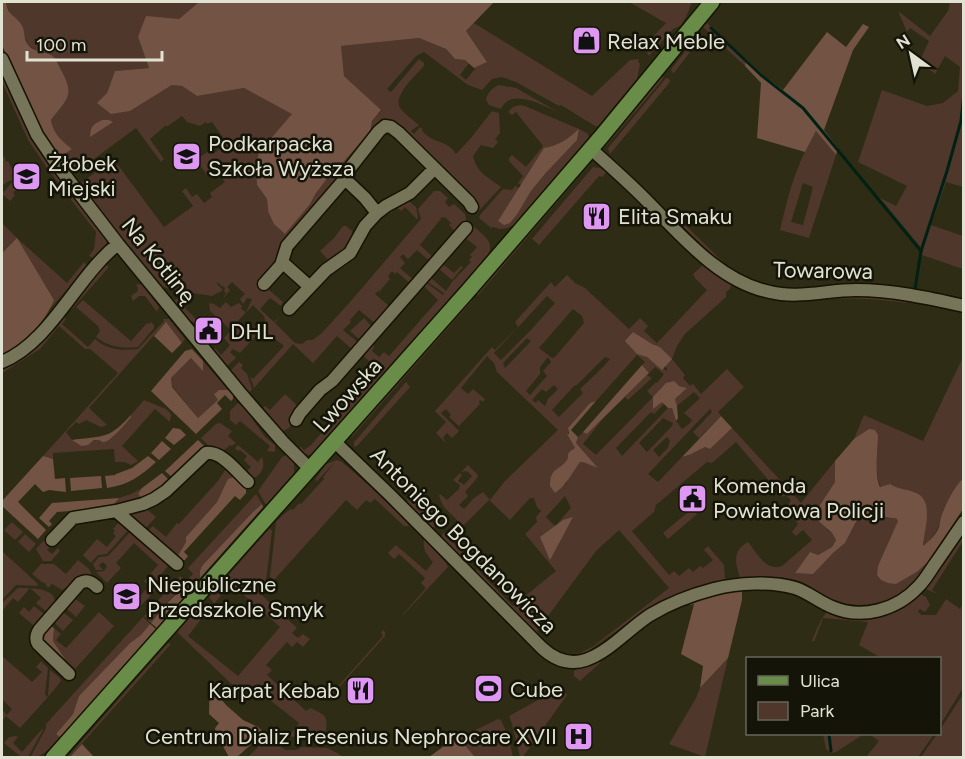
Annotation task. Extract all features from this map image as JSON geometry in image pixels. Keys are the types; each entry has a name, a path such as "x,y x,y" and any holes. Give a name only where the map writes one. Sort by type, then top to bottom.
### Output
{"main road":[{"name":"Lwowska","path":"668,56 702,2"},
{"name":"Lwowska","path":"53,758 463,297 591,149 712,2"}],"street":[{"name":"Na Kotlinę","path":"2,59 42,144 58,166 118,244 242,394 310,469"},
{"path":"264,284 282,262 287,246 345,179 350,168 385,126 392,128 472,207"},
{"name":"Towarowa","path":"591,149 637,190 705,258 720,271 744,284 767,292 788,295 865,290 899,293 963,306"},
{"path":"290,309 326,270 350,253 365,226 377,213 410,193 434,169"},
{"path":"345,179 377,213"},
{"path":"296,420 320,390 332,381 466,228"},
{"path":"2,362 22,350 38,335 105,256 118,244"},
{"path":"282,262 310,287"},
{"name":"Antoniego Bogdanowicza","path":"335,442 545,652 566,662 577,663 593,657 672,603 725,587 779,585 797,589 824,604 844,611 866,613 887,609 899,603 919,587 963,522"},
{"path":"52,540 73,519 143,504 160,495 209,452 219,454 248,482"},
{"path":"116,511 177,564"},
{"path":"69,674 38,644 36,634 80,584 87,581 97,588"}],"green space":[{"path":"6,2 199,2 179,19 138,37 149,68 115,71 107,93 130,111 172,85 182,86 197,96 244,88 293,114 259,151 257,185 267,199 268,211 310,204 329,176 367,135 373,121 381,111 344,76 340,46 419,38 446,49 455,59 469,63 460,75 466,80 474,70 476,71 474,68 487,62 466,31 474,23 592,96 630,60 639,59 640,64 637,79 598,126 595,126 561,105 559,106 516,82 502,77 492,79 482,90 468,85 424,52 416,56 387,89 391,92 419,59 424,63 424,66 402,91 400,97 400,108 419,125 411,131 414,134 420,127 430,138 447,145 456,154 492,111 499,113 500,133 495,139 498,142 493,148 481,145 473,156 480,171 501,187 477,213 477,206 382,118 379,122 381,124 340,172 322,198 267,288 283,302 281,306 270,298 260,309 274,322 280,317 275,323 295,343 302,344 307,340 312,340 321,334 350,302 421,219 418,209 434,191 440,191 448,198 445,202 449,207 454,204 465,214 467,223 458,234 449,225 451,223 442,217 420,245 435,259 432,263 417,250 408,259 403,254 400,257 405,263 400,268 415,281 412,285 397,272 395,274 392,271 388,276 390,279 375,294 390,308 387,308 376,324 359,310 343,330 359,343 353,350 337,336 313,363 293,344 254,388 250,376 253,379 284,346 262,329 240,353 233,349 230,352 236,358 226,367 211,352 215,348 221,355 230,345 224,338 231,330 210,311 209,303 220,308 226,302 231,307 239,303 242,306 241,309 246,312 252,299 247,298 243,304 240,299 245,294 232,282 227,287 230,290 222,300 226,293 225,288 218,282 217,284 223,290 212,296 172,290 158,285 81,185 107,164 118,165 164,227 193,206 182,191 186,188 192,197 197,194 204,203 212,197 210,193 225,182 216,169 207,175 196,160 210,150 213,154 227,143 212,122 207,124 206,122 200,126 187,122 182,116 165,126 150,139 164,159 161,162 136,128 79,170 69,170 59,158 72,149 58,137 51,120 57,111 48,53 39,52 28,45 21,26 7,7","holes":["253,305 264,316 265,321 251,329 247,335 236,323"]},
{"path":"629,2 692,2 681,25 673,29 649,56 645,52 645,45 666,23"},
{"path":"948,2 963,2 963,187 946,182 931,225 963,236 963,269 922,255 923,250 880,198 896,206 907,186 858,162 882,90 927,106 943,103 958,91 960,67 945,56 935,74 919,62 929,41 910,28 907,32 898,11 930,36 948,11 950,4"},
{"path":"707,23 746,59 745,66 703,27"},
{"path":"699,34 700,39 673,73 672,68"},
{"path":"2,73 36,145 66,187 63,189 28,140 2,82"},
{"path":"660,77 664,77 605,147 606,142"},
{"path":"666,78 670,82 610,154 609,147"},
{"path":"499,85 516,88 558,112 536,102 519,98 512,99 501,109 489,105 486,100 487,95"},
{"path":"520,105 579,129 587,133 589,137 518,221 506,228 491,228 479,218 503,189 512,190 515,186 519,188 518,213 531,191 577,140 579,130 553,147 521,185 518,183 523,176 509,161 509,158 512,155 526,167 543,146 516,112 512,115 508,112"},
{"path":"816,131 836,155 809,238 780,230 794,179 803,155","holes":["803,183 813,187 803,225 791,222"]},
{"path":"2,152 21,184 13,193 15,195 10,201 2,194 13,181 2,185"},
{"path":"589,165 479,294 475,294 583,168"},
{"path":"593,167 606,171 603,177 599,176 539,245 532,239"},
{"path":"67,189 107,241 94,258 89,256 94,249 96,232 65,192"},
{"path":"402,202 410,202 416,207 418,218 411,227 417,219 405,207 401,211 396,207 391,213 389,211"},
{"path":"668,208 724,264 717,260 667,211"},
{"path":"2,223 67,283 84,262 87,266 50,309 54,300 17,239 2,253"},
{"path":"343,226 352,231 351,246 330,262 320,251"},
{"path":"473,226 489,242 488,255 313,454 309,455 304,452 299,448 304,450 311,445 378,369 361,354 368,346 373,345 372,351 379,357 384,352 389,356 438,300 423,284 425,282 443,295 444,293 426,281 430,277 446,291 471,262 470,255 477,247 467,239 460,246 458,245"},
{"path":"449,255 451,257 444,265 454,273 461,266 463,267 452,280 438,268"},
{"path":"104,263 109,267 71,310 67,308"},
{"path":"704,264 731,285 726,292 726,297 685,334 672,359 685,375 683,378 690,386 693,384 701,394 727,369 744,387 718,412 721,416 699,438 693,432 712,412 710,409 648,474 658,482 682,457 705,447 710,449 732,428 801,503 835,461 835,482 826,497 827,530 836,539 832,547 818,555 810,552 795,573 833,553 845,543 859,516 867,513 896,517 899,521 889,541 918,571 928,562 917,580 907,589 887,600 866,605 833,600 806,584 789,578 740,578 737,553 748,542 762,560 776,567 782,566 812,540 803,530 796,536 792,532 798,524 785,509 791,500 786,495 783,497 736,442 712,463 707,462 656,505 654,512 632,531 669,575 674,571 679,576 689,568 693,572 700,566 703,568 713,560 704,550 708,546 724,565 725,579 670,597 642,613 587,652 580,655 567,655 580,653 592,647 669,588 619,530 596,551 537,631 539,633 531,631 476,572 477,569 513,606 556,571 525,534 537,522 536,517 541,511 534,498 530,498 510,520 489,500 463,526 443,506 439,496 440,494 447,500 459,489 460,485 453,480 460,473 462,475 458,481 464,485 472,476 467,471 461,472 468,465 478,477 465,492 468,496 459,505 464,509 483,492 490,500 505,481 558,430 497,372 494,363 487,356 461,388 468,394 473,389 485,399 483,402 480,400 480,404 459,426 449,417 451,415 446,409 441,413 459,431 452,438 447,433 443,438 447,444 436,433 446,422 435,411 492,347 495,350 518,327 515,322 551,282 555,287 567,275 575,283 585,288 629,329 640,318 648,326 644,331 657,343 707,290 693,274","holes":["547,296 555,303 501,360 494,353","573,309 582,316 584,323 552,358 539,348","527,338 531,341 505,368 503,363","652,344 660,347 671,359 665,366 666,371 647,357","637,355 645,362 642,365 649,373 655,367 664,374 647,391 653,397 596,455 583,444 602,420 587,434 583,432 578,437 576,443 597,467 580,462 565,486 564,465 575,448 568,436 568,428 590,403 596,401","548,357 551,362 543,371 547,376 530,395 526,391 540,374 540,367","605,357 610,359 580,389 583,393 559,417 552,410","554,385 558,389 547,400 545,406 538,400 536,403 532,400 542,389 546,392","679,386 687,388 675,399 677,406 694,392 700,398 684,413 692,420 689,424 682,429 676,421 672,408 668,408 622,456 616,448 651,412 654,414 664,404 662,401 654,408","663,418 673,423 647,452 639,443","667,437 670,440 668,448 659,457 653,450","565,496 571,508 557,524 563,520 555,526 546,517"]},
{"path":"139,284 159,307 157,312 145,296 139,296 133,301 131,296 137,292 136,285"},
{"path":"868,295 908,303 864,299 819,300 819,298"},
{"path":"178,298 198,321 196,323 190,321 174,301"},
{"path":"472,298 472,301 350,439 354,432"},
{"path":"83,300 131,341 147,323 151,322 154,328 138,347 127,348 111,345 96,337 100,331 98,326 76,307"},
{"path":"61,314 66,319 62,324 88,347 95,339 115,349 138,349 164,321 163,319 169,319 185,339 182,343 165,323 89,408 107,425 101,427 86,420 79,424 76,422 66,432 81,446 98,439 101,442 112,438 144,400 166,409 171,414 170,422 155,409 122,446 138,461 131,465 125,462 115,462 114,449 53,453 53,459 43,456 118,373 59,326 40,349 2,373 2,367"},
{"path":"364,318 372,327 361,341 350,331"},
{"path":"963,357 963,478 948,501 935,533 923,546 927,511 890,484 881,487 877,469 878,435 854,439 864,415 923,441"},
{"path":"191,358 203,370 203,361 228,390 219,390 214,394 219,400 198,418 172,386 171,378"},
{"path":"239,362 243,365 241,368 247,374 252,389 248,395 230,374"},
{"path":"647,375 652,378 628,400 625,397"},
{"path":"406,382 410,387 354,447 354,442"},
{"path":"285,394 301,409 289,428 283,431 279,430 261,410 265,406 270,410"},
{"path":"238,403 244,407 265,437 275,445 275,452 267,451 270,446 240,421 236,425 230,420 230,411"},
{"path":"220,423 232,431 228,436 236,443 221,453 212,449 201,438"},
{"path":"238,445 258,462 262,457 263,469 256,477 248,477 244,474 251,467 244,460 247,456 235,448"},
{"path":"289,455 294,463 294,473 266,505 258,491 282,457"},
{"path":"337,460 373,489 409,526 404,526 375,499 370,503 366,500 357,510 346,500 274,580 270,577 276,522 299,503 301,504 324,479 323,477 335,462 317,481 315,480 326,464"},
{"path":"227,467 237,476 228,480 217,502 186,537 186,542 177,557 147,531 153,526 166,537 218,481"},
{"path":"142,488 138,494 142,498 111,508 119,498"},
{"path":"256,494 262,504 200,571 200,578 173,596 151,623 144,616 180,576 186,581 193,574 188,568"},
{"path":"414,495 426,503 435,515 431,519 437,526 431,528 428,526 408,506 407,499"},
{"path":"144,507 156,517 145,529 128,514"},
{"path":"693,508 697,514 668,539 663,533"},
{"path":"120,521 129,529 107,554 98,555 91,563 83,555 97,539 107,547 116,536 113,529"},
{"path":"12,522 23,532 15,540 4,530"},
{"path":"270,528 272,531 266,581 260,585 255,582 251,585 297,628 292,633 298,638 303,634 310,639 303,647 297,642 292,647 287,642 266,665 272,670 267,675 306,711 310,708 325,717 326,737 320,740 302,738 308,730 303,726 294,737 289,736 299,723 251,685 243,695 177,632 202,604 206,605 209,609 188,636 238,676 280,627 228,581 220,590 223,593 214,604 209,597"},
{"path":"131,531 169,565 158,578 162,583 137,610 132,605 149,586 144,581 158,565 134,543 116,563 121,568 107,583 96,572 104,571 107,566 103,562 99,565 103,570 96,570 93,564 99,557 108,556"},
{"path":"963,531 963,541 932,590 938,594 925,589 926,587"},
{"path":"443,532 471,562 466,564 441,539"},
{"path":"25,534 36,544 29,552 18,542"},
{"path":"47,537 53,543 47,550 52,554 58,548 60,551 51,561 43,561 36,549"},
{"path":"424,539 448,567 403,615 426,588 421,583 425,578 399,554 394,559 388,553 396,545 426,571 433,562 424,549"},
{"path":"2,551 38,584 37,586 16,585 2,600"},
{"path":"78,560 89,569 93,577 89,576 62,590 52,584 48,588 44,582 32,574 41,564 54,564 66,574"},
{"path":"18,588 30,588 18,602 13,598 2,611 2,603"},
{"path":"30,588 48,592 55,599 48,613 36,603 41,598"},
{"path":"920,594 926,597 930,605 925,612 920,609 918,612 922,615 936,615 946,599 960,609 963,604 963,688 941,723 941,657 879,657 859,645 868,622 823,618 814,642 812,640 821,620 826,613 892,612"},
{"path":"74,598 85,606 76,617 66,608"},
{"path":"34,606 44,614 34,626 19,613 24,607 29,612"},
{"path":"63,612 73,620 63,631 54,622"},
{"path":"99,612 114,626 75,669 67,662 53,641 54,628 61,634 56,640 66,648"},
{"path":"143,617 150,624 79,696 73,714 56,734 61,738 44,753 30,758 46,724"},
{"path":"383,630 385,636 332,695 328,696 329,690 332,693 383,636 381,633"},
{"path":"168,643 171,644 67,758"},
{"path":"2,656 32,682 42,672 36,667 41,661 48,668 45,694 48,697 20,728 6,716 2,721 2,710 7,715 12,709 2,699"},
{"path":"728,658 705,757 669,744 700,688"},
{"path":"601,662 580,681 574,676 575,670"},
{"path":"50,670 61,681 49,696 48,695"},
{"path":"558,689 561,695 565,693 567,695 523,757 520,757 509,716"},
{"path":"963,694 963,757 921,757 936,735 941,735 941,728"},
{"path":"498,719 501,720 508,735 513,757 471,757 473,755 459,738"},
{"path":"42,729 28,757 21,757 4,743 9,737 18,737 13,743 22,752"},
{"path":"823,735 862,735 836,752 831,753 826,749"},
{"path":"870,735 933,735 918,757 866,757 879,741"},
{"path":"267,736 285,750 296,750 302,747 327,748 343,757 248,757"}],"shaded area":[{"path":"2,2 6,2 10,12 21,24 29,46 53,56 68,86 65,102 51,120 61,140 72,149 59,158 37,122 2,45"},
{"path":"199,2 494,2 466,31 487,62 474,68 465,60 455,59 446,49 419,38 341,46 344,76 381,110 372,121 370,132 329,176 285,234 274,224 268,211 267,199 257,185 256,165 259,152 292,114 244,88 197,96 182,86 172,85 130,111 111,114 97,103 107,93 115,71 149,68 138,37 146,16 179,19"},
{"path":"863,24 869,27 853,50 824,130 838,148 836,155 816,131 805,152 757,138 761,83 745,66 746,59 783,90 827,32 846,47"},
{"path":"102,120 113,122 90,137 93,126"},
{"path":"579,129 577,140 531,191 510,223 504,225 498,221 544,148 563,141"},
{"path":"17,238 54,300 45,317 32,332 2,355 2,253"},
{"path":"166,322 182,343 172,353 154,336"},
{"path":"633,332 660,347 672,359 662,370 647,357 637,354 625,341"},
{"path":"192,349 203,361 203,371 191,358 171,378 172,387 198,418 218,400 214,394 219,390 228,390 233,395 231,401 225,395 217,403 222,409 196,434 151,391 185,351"},
{"path":"642,365 649,373 587,434 583,432"},
{"path":"674,381 679,386 687,388 675,399 678,418 676,421 672,408 668,408 662,402 653,409 653,397 666,383"},
{"path":"596,401 571,430 578,437 576,443 598,468 580,462 566,483 555,493 550,486 552,475 575,448 567,434 569,434 568,428 590,403"},
{"path":"131,415 118,432 106,441 94,440 88,445 81,446 72,440 108,434"},
{"path":"721,416 732,428 710,449 705,447 682,457"},
{"path":"173,428 180,429 186,435 174,445 165,438"},
{"path":"869,429 875,430 878,435 877,469 880,487 890,484 915,492 923,498 926,504 927,518 923,546 938,530 948,501 963,478 963,509 928,562 896,584 881,580 877,575 878,566 898,521 896,518 873,514 859,516 845,543 813,574 795,573 810,552 818,555 832,547 836,540 832,533 813,516 835,482 835,461 854,439"},
{"path":"198,440 208,450 174,479 165,471"},
{"path":"162,441 171,449 159,460 151,453"},
{"path":"43,456 53,459 55,479 65,478 66,492 49,490 43,492 35,484 18,502 46,530 38,539 2,506 2,501"},
{"path":"148,456 156,462 145,472 128,482 107,488 105,476 115,475 132,468"},
{"path":"162,473 171,482 166,487 142,498 138,494 142,488"},
{"path":"101,476 102,488 71,491 70,478"},
{"path":"237,476 246,486 246,493 240,500 235,496 184,552 188,556 185,560 181,560 177,557 186,542 186,537 217,502 228,479"},
{"path":"119,498 111,508 57,512 49,521 52,524 49,527 39,518 52,503"},
{"path":"262,504 263,507 200,578 202,566"},
{"path":"573,517 550,560 540,537 563,520"},
{"path":"195,585 157,628 151,623 176,595"},
{"path":"742,589 742,600 728,658 700,688 703,666 681,654 694,604 689,603 691,600"},
{"path":"150,624 156,629 61,738 56,734 73,714 79,696"},
{"path":"51,626 54,628 53,641 67,662 44,640 45,633"},
{"path":"210,682 218,690 226,705 243,720 258,727 264,733 237,757 229,757 216,734 215,728 219,723 209,714"},
{"path":"459,738 474,756 471,758 429,757 451,741"},
{"path":"82,744 94,757 70,757"}],"waterway":[{"path":"711,28 761,75 803,108 921,251"},
{"path":"915,289 921,251 961,121 964,93"},
{"path":"829,735 831,751"}],"place":[{"name":"Relax Meble","path":"586,41"},
{"name":"Podkarpacka Szkoła Wyższa","path":"187,156"},
{"name":"Żłobek Miejski","path":"27,176"},
{"name":"Elita Smaku","path":"597,216"},
{"name":"DHL","path":"209,331"},
{"name":"Komenda Powiatowa Policji","path":"692,498"},
{"name":"Niepubliczne Przedszkole Smyk","path":"126,597"},
{"name":"Cube","path":"489,689"},
{"name":"Karpat Kebab","path":"361,690"},
{"name":"Centrum Dializ Fresenius Nephrocare XVII","path":"578,736"}]}
